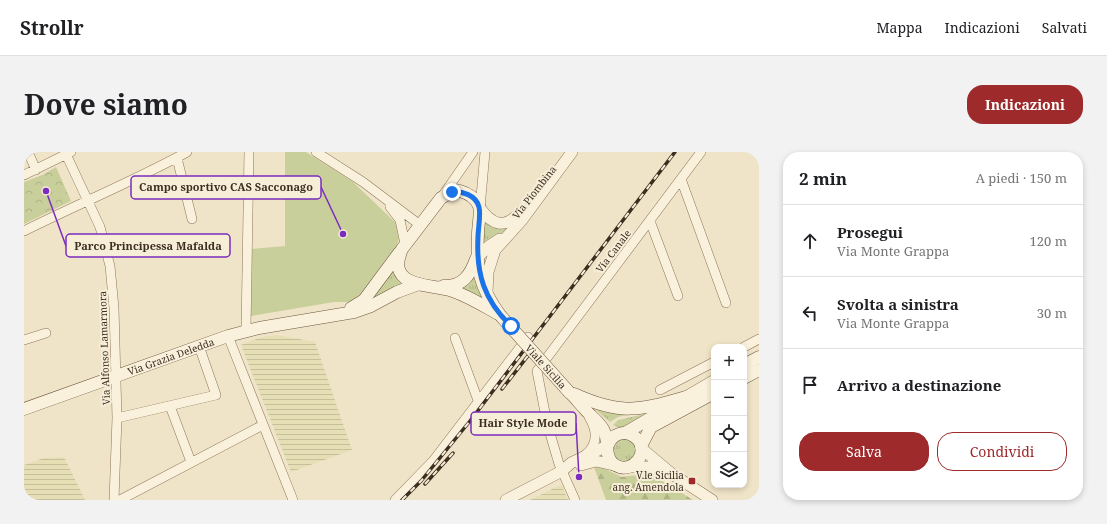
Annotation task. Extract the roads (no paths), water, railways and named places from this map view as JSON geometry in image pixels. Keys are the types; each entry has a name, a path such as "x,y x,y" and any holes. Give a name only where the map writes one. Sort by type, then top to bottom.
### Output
{"main road":[{"path":"452,192 463,192 473,197 480,208 476,259 471,272 462,282 453,286 440,286 419,284 405,278 400,271 397,261 404,246 441,198 452,192"},
{"name":"Via Grazia Deledda","path":"321,317 349,309 361,303 404,246"},
{"path":"476,259 480,276 487,294 500,316"},
{"name":"Via Grazia Deledda","path":"24,409 246,330 361,310 397,292 419,284"},
{"path":"440,286 469,297 500,316"},
{"name":"Viale Sicilia","path":"500,316 577,400"},
{"path":"747,363 759,357"},
{"path":"747,376 759,370"},
{"path":"607,446 612,438 624,433 711,383"},
{"path":"577,400 604,430 607,454 610,460 624,467 638,460 641,447 651,427 711,395"},
{"path":"577,400 622,409 654,406 686,397"},
{"path":"577,400 624,433 634,435 641,447"}],"street":[{"path":"28,152 36,170"},
{"path":"24,231 87,200 154,170 187,152"},
{"path":"246,330 249,152"},
{"path":"316,152 329,155 420,225"},
{"path":"441,198 473,152"},
{"path":"480,208 485,152"},
{"name":"Via Piombina","path":"480,208 485,216 499,224 505,224 514,220 565,152"},
{"name":"Via Piombina","path":"487,294 487,276 490,262 496,250 507,235 522,220 572,152"},
{"name":"Via Canale","path":"562,471 544,416 537,371 701,152"},
{"path":"24,175 68,153"},
{"name":"Via Alfonso Lamarmora","path":"68,153 87,200 102,231 110,266 117,418 114,500"},
{"path":"177,158 192,220"},
{"path":"681,179 726,303"},
{"path":"374,190 398,217 403,228 404,246"},
{"path":"650,221 678,296"},
{"name":"Via Piombina","path":"476,259 490,246 507,235"},
{"path":"24,340 46,333"},
{"path":"228,336 292,500"},
{"path":"395,500 433,460 528,337"},
{"path":"455,338 479,402"},
{"path":"747,345 759,339"},
{"path":"117,418 216,395 199,346"},
{"path":"660,390 711,364"},
{"path":"577,400 592,423 596,435 592,448 581,458"},
{"path":"170,406 191,462"},
{"path":"120,500 263,425"},
{"path":"562,471 571,462 593,454 607,446"},
{"path":"641,447 672,474 712,500"},
{"path":"506,500 562,471 593,461 624,467 653,468 672,474"},
{"path":"562,471 575,500"}],"railway":[{"path":"402,500 421,481 470,421 675,152"},
{"path":"502,389 534,348"},
{"path":"425,484 453,453"}],"place":[{"name":"Parco Principessa Mafalda","path":"46,191"},
{"name":"Campo sportivo CAS Sacconago","path":"343,234"},
{"name":"Hair Style Mode","path":"579,477"},
{"name":"V.le Sicilia ang. Amendola","path":"692,481"}]}
